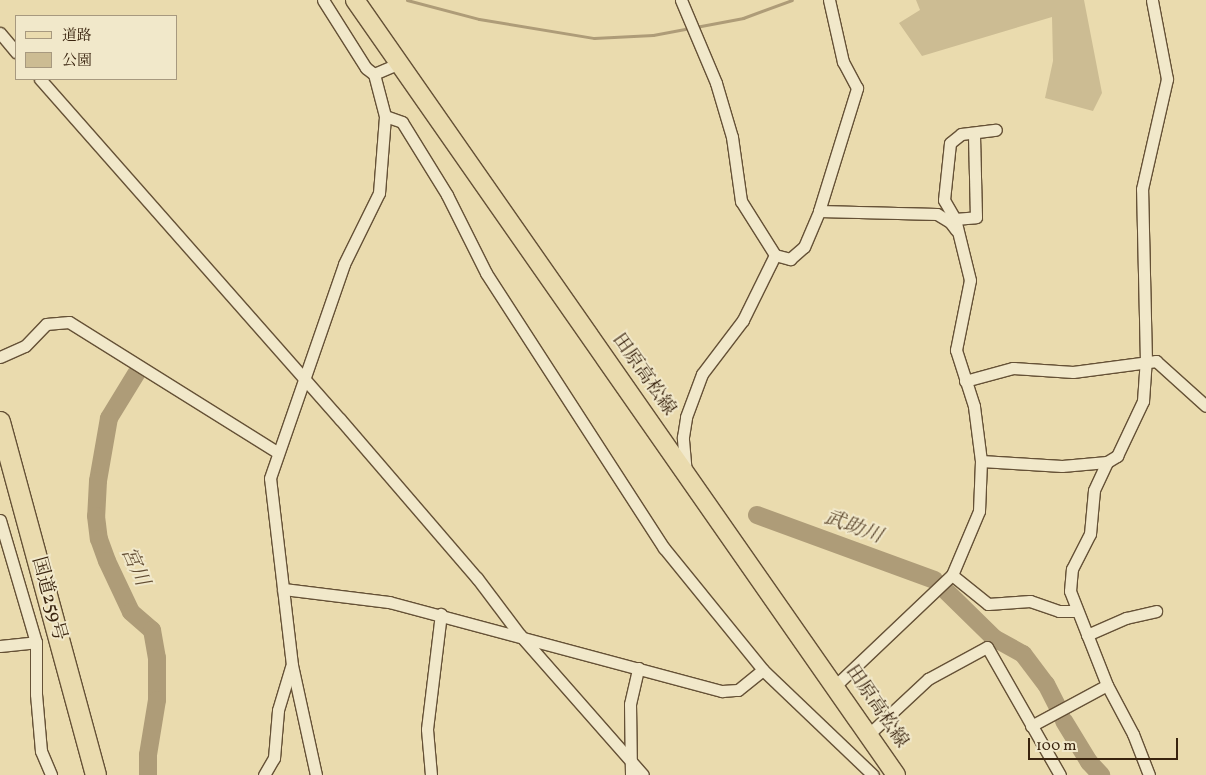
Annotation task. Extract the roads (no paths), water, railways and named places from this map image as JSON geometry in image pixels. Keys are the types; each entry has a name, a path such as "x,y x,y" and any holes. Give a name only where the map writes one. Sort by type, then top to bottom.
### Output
{"highway":[{"name":"国道259号","path":"0,422 96,775"}],"main road":[{"name":"田原高松線","path":"355,0 686,474 836,685 896,775"}],"street":[{"path":"316,775 292,666 270,478 277,452 304,382 344,264 379,193 385,116 374,74 366,68 323,0"},
{"path":"681,0 716,83 732,137 741,201 775,255 790,259 804,247 819,211 857,88 844,62 829,0"},
{"path":"981,461 1062,466 1107,462 1117,456 1143,401 1146,362 1142,189 1166,79 1152,0"},
{"path":"0,33 15,51"},
{"path":"374,74 400,63"},
{"path":"41,80 477,578 520,635 643,775"},
{"path":"385,116 402,122 447,195 486,273 628,497 702,598 763,670 873,775"},
{"path":"836,685 952,575 979,511 981,461 974,406 956,350 970,280 956,219 944,200 950,143 961,134 996,130"},
{"path":"956,219 976,217 974,133"},
{"path":"819,211 937,214 950,222 960,236"},
{"path":"686,474 683,437 686,417 702,374 743,320 775,255"},
{"path":"0,357 25,346 46,324 69,322 277,452"},
{"path":"965,381 1013,368 1073,372 1156,361 1206,406"},
{"path":"1107,462 1094,490 1090,534 1072,569 1070,591 1076,611 1107,686 1133,734 1149,775"},
{"path":"0,520 36,642 36,694 42,751 51,775"},
{"path":"952,575 988,604 1030,601 1059,611 1076,611"},
{"path":"283,589 389,602 441,614 722,691 738,690 763,670"},
{"path":"1087,635 1126,618 1156,611"},
{"path":"430,775 427,729 441,614"},
{"path":"0,646 36,642"},
{"path":"869,734 928,679 987,647 1060,775"},
{"path":"264,775 274,758 278,710 292,666"},
{"path":"631,775 629,759 630,704 638,668"},
{"path":"1031,726 1107,686"}],"waterway":[{"path":"407,0 479,19 594,38 653,35 743,18 792,0"},
{"name":"宮川","path":"136,374 109,418 98,481 96,516 99,539 107,561 131,612 152,630 157,658 157,700 148,755 148,775"},
{"name":"武助川","path":"757,515 935,580"},
{"name":"武助川","path":"944,589 994,638 1023,654 1046,684 1057,706"},
{"name":"武助川","path":"1064,721 1089,762 1101,775"}]}
